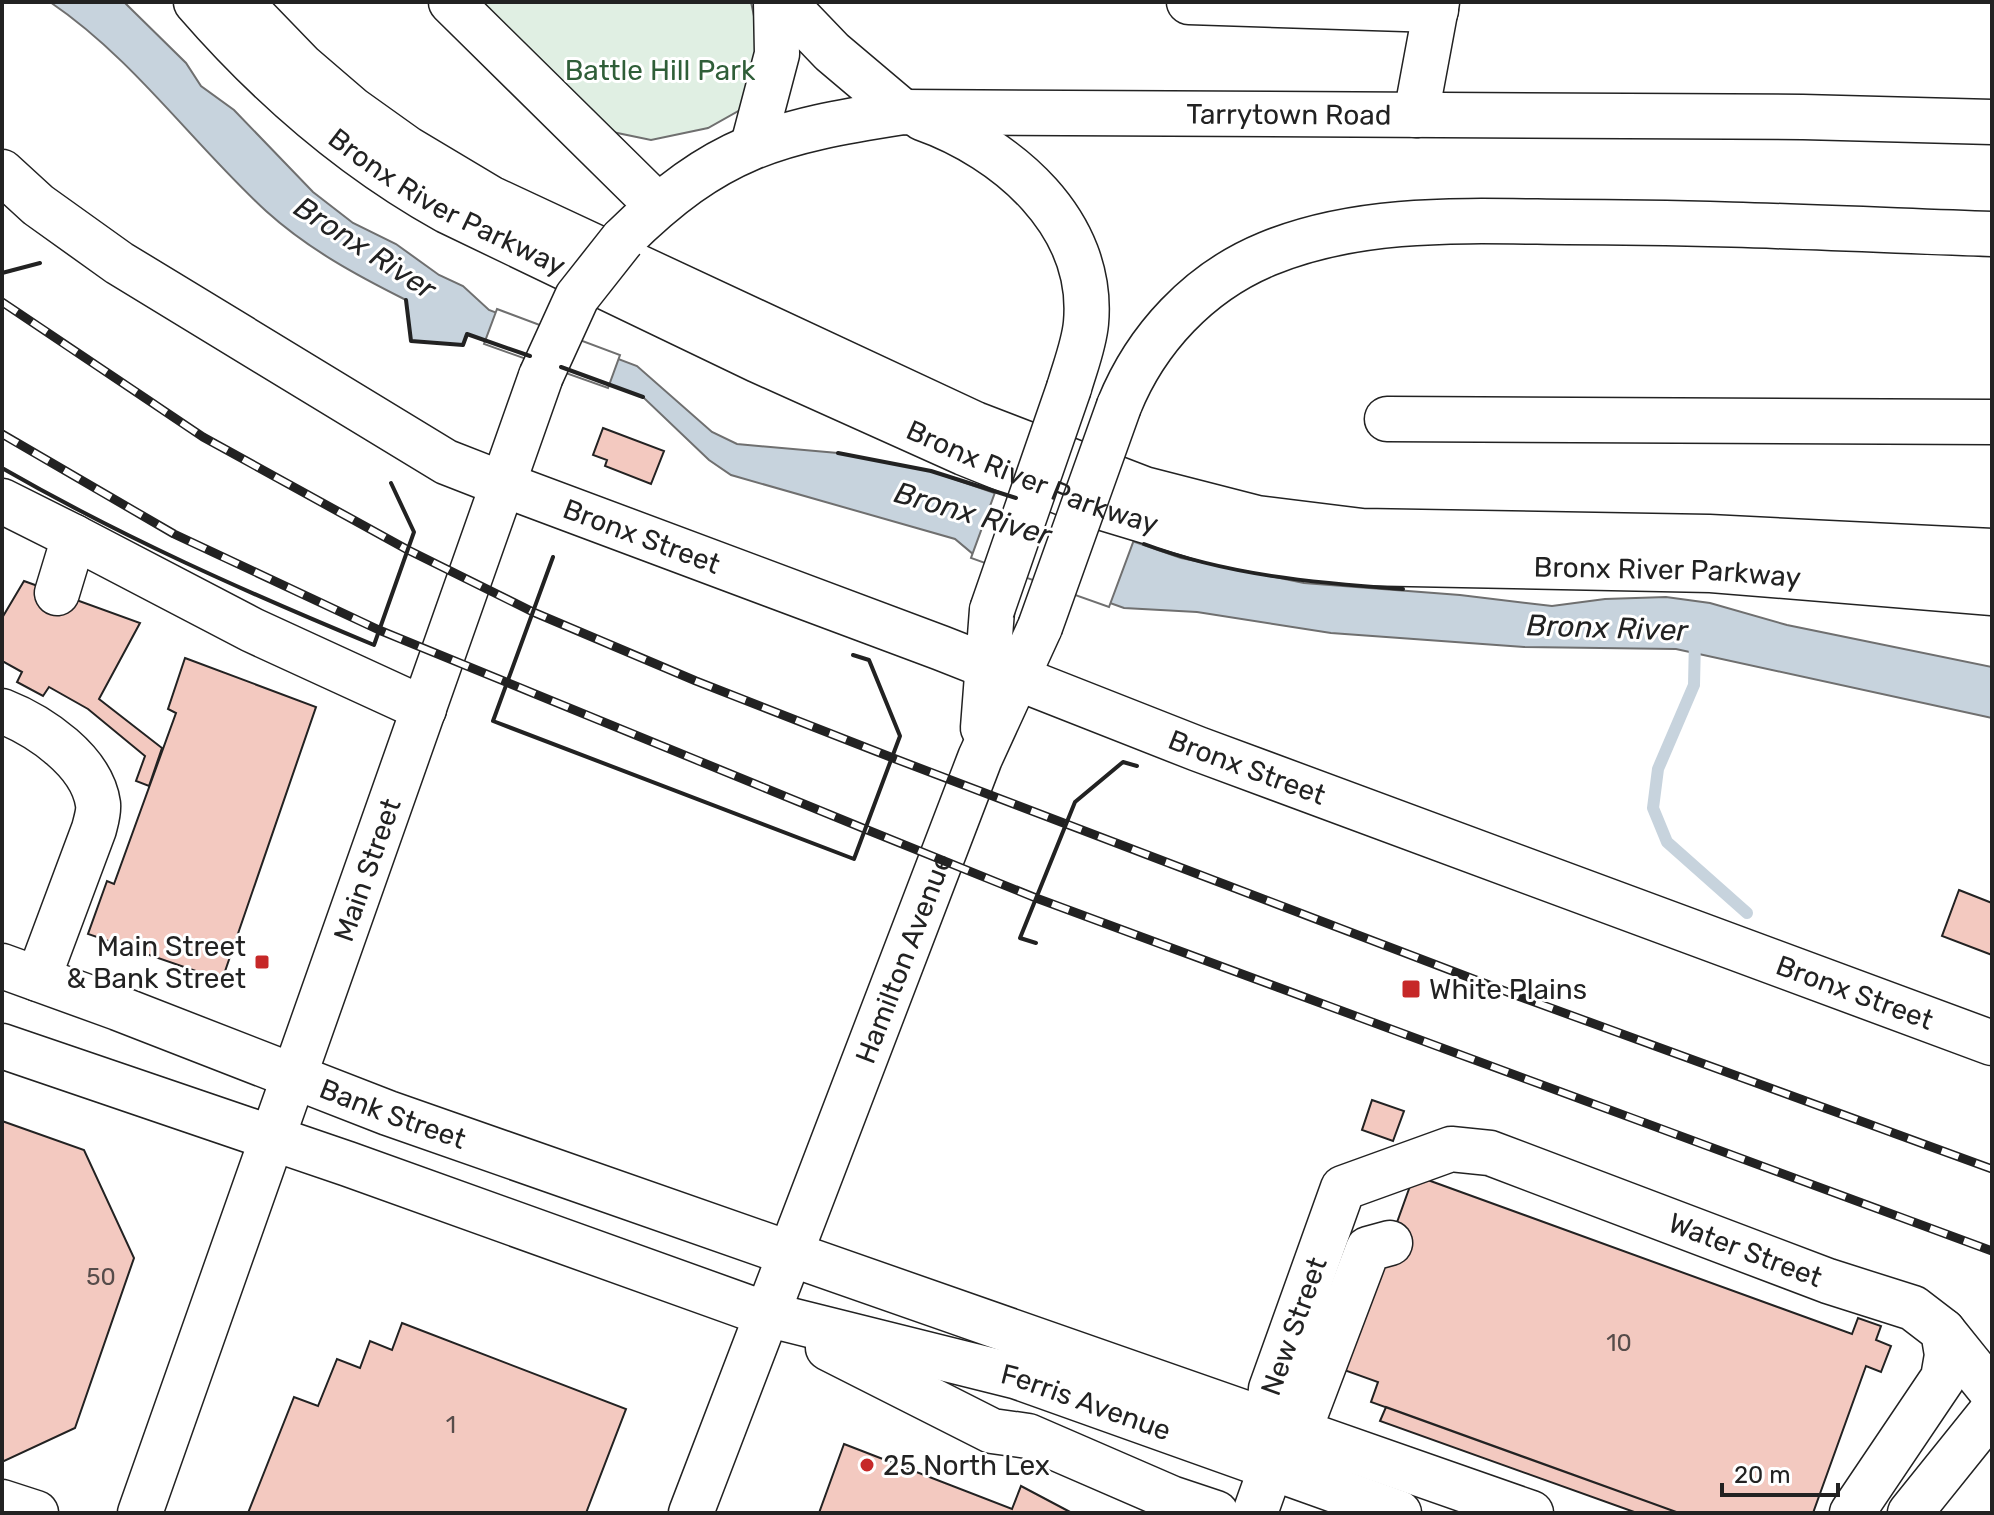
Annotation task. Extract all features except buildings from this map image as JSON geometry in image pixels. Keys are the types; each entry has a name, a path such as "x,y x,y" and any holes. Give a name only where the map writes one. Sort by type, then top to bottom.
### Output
{"main road":[{"name":"Bronx River Parkway","path":"196,2 257,67 334,137 389,176 447,211 910,430 1134,519 1219,543 1323,560 1711,570 1992,593"},
{"name":"Bronx River Parkway","path":"240,2 302,66 352,109 408,149 490,198 950,413 1065,461 1144,489 1257,518 1362,531 1695,536 1992,551"},
{"path":"451,2 658,206"},
{"path":"753,145 777,54 776,2"},
{"path":"784,2 832,52 903,112 965,136 990,152 1033,186 1063,224 1086,303 1086,324 1069,388 992,610 1003,671"},
{"path":"1189,2 1436,6 1416,115"},
{"name":"Tarrytown Road","path":"622,240 658,206 720,160 753,145 829,123 903,112 1992,122"},
{"name":"Bronx Street","path":"2,172 38,205 119,263 446,462 1003,671 1198,749 1992,1043"},
{"name":"Hamilton Avenue","path":"691,1513 980,758 1003,671 1040,627 1119,406 1148,348 1199,295 1264,255 1334,233 1410,224 1565,222 1992,234"},
{"name":"Main Street","path":"140,1513 270,1137 505,485 541,376 577,297 622,240"},
{"path":"1387,419 1992,422"},
{"path":"2,501 252,630 424,709"},
{"path":"57,593 74,537"},
{"path":"2,711 75,758 91,784 99,806 94,829 20,973"},
{"name":"Bank Street","path":"20,973 293,1077 1531,1513"},
{"path":"2,1046 270,1137 766,1314 992,1431 1028,1436 1171,1498 1216,1513"},
{"name":"Water Street","path":"1343,1188 1451,1149 1490,1153 1828,1281 1913,1308 1943,1331 1992,1392"},
{"name":"New Street","path":"1255,1513 1281,1427 1271,1389 1343,1188"},
{"name":"New Street","path":"1281,1427 1307,1410 1368,1249 1394,1232 1376,1216 1351,1222 1325,1236"},
{"name":"Ferris Avenue","path":"766,1314 1018,1377 1399,1513"},
{"path":"1852,1513 1943,1378 1947,1355 1943,1331"},
{"path":"1910,1513 1992,1411"},
{"path":"2,1502 36,1513"}],"green space":[{"name":"Battle Hill Park","path":"473,2 751,2 763,58 740,110 708,128 651,140 603,130"}],"water":[{"name":"Bronx River","path":"50,2 124,2 186,63 201,86 234,110 313,192 353,223 396,244 439,275 463,286 489,310 637,366 712,432 737,444 838,453 931,471 1181,558 1304,583 1460,595 1552,606 1605,599 1666,597 1710,603 1787,625 1992,667 1992,718 1676,649 1524,647 1331,633 1197,612 1124,608 973,554 955,539 731,475 709,460 643,397 468,334 463,345 411,341 406,300 333,260 282,225 239,185 109,49"}],"pier":[{"path":"497,309 620,355 608,388 484,344"},
{"path":"997,487 1135,537 1109,607 971,558"}],"waterway":[{"name":"Bronx River","path":"1695,639 1694,685 1658,769 1653,808 1667,842 1747,913"}],"railway":[{"path":"2,302 203,437 408,550 533,612 696,681 893,758 1518,996 1992,1169"},
{"path":"2,434 174,534 379,630 1036,898 1992,1251"}],"wall":[{"path":"2,273 40,263"},
{"path":"406,300 411,341 463,345 467,334 530,356"},
{"path":"561,367 643,397"},
{"path":"838,453 931,471 1016,498"},
{"path":"2,468 185,562 374,645 414,532 391,483"},
{"path":"1144,544 1175,555 1271,576 1403,589"},
{"path":"553,557 493,721 854,859 900,736 869,660 853,655"},
{"path":"1036,943 1020,938 1075,802 1123,762 1137,766"}],"place":[{"name":"Main Street & Bank Street","path":"262,962"},
{"name":"White Plains","path":"1411,989"},
{"name":"25 North Lex","path":"867,1465"}]}
